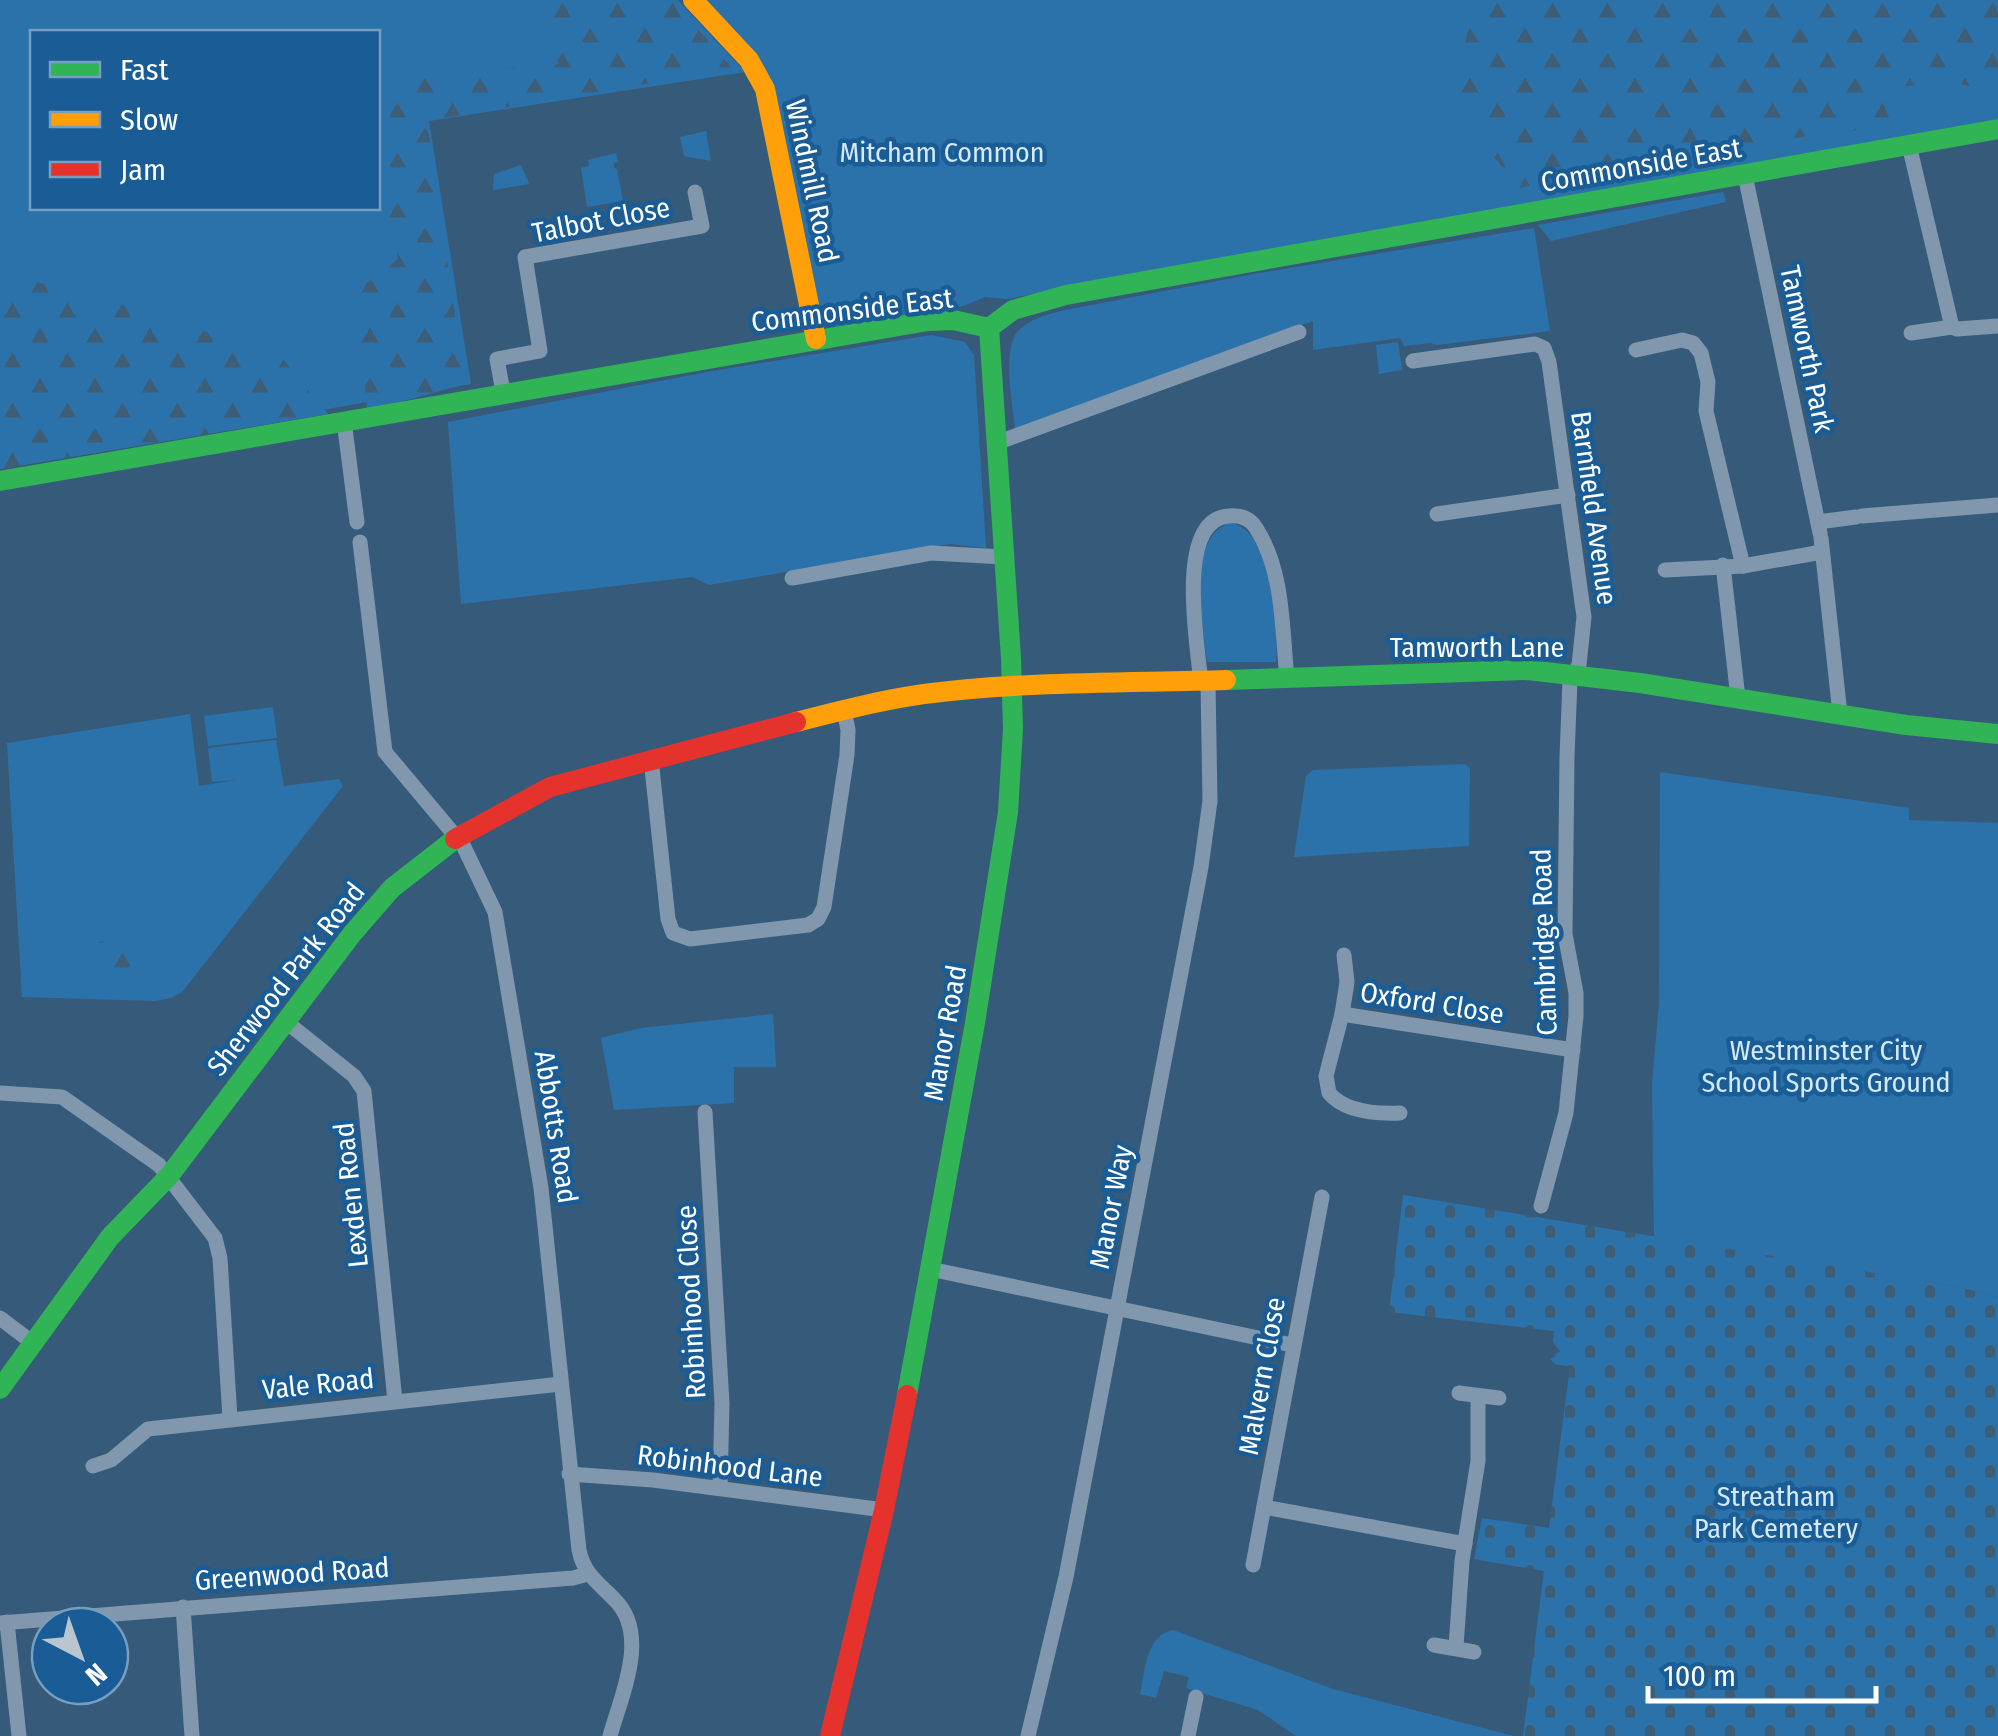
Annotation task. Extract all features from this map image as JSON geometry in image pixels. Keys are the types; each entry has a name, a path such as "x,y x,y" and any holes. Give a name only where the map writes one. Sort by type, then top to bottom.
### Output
{"street":[{"name":"Windmill Road","path":"693,0 749,60 765,89 816,339"},
{"name":"Commonside East","path":"0,481 816,339 940,320 989,328 1020,307 1066,295 1998,129"},
{"path":"1909,145 1952,327"},
{"name":"Tamworth Park","path":"1745,175 1821,536 1840,714"},
{"name":"Talbot Close","path":"503,392 497,359 540,350 524,257 702,226 695,192"},
{"path":"1910,333 1998,326"},
{"name":"Manor Road","path":"830,1736 884,1510 973,1039 1008,812 1012,688 989,328"},
{"path":"999,442 1299,332"},
{"path":"1636,350 1682,340 1692,343 1701,353 1708,382 1706,411 1743,566"},
{"name":"Barnfield Avenue","path":"1414,360 1527,344 1544,348 1584,617 1579,664 1574,674"},
{"path":"344,421 357,522"},
{"path":"1437,514 1568,495"},
{"path":"1665,570 1723,564 1743,566 1859,517 1998,504"},
{"name":"Manor Way","path":"1028,1736 1066,1577 1208,827 1204,683 1193,596 1199,546 1210,523 1230,516 1244,518 1256,528 1276,578 1287,678"},
{"name":"Abbotts Road","path":"360,542 385,752 457,836 495,912 541,1188 579,1550 588,1574 622,1608 632,1638 610,1736"},
{"path":"792,578 932,553 1004,557"},
{"path":"1723,564 1738,698"},
{"name":"Tamworth Lane","path":"1012,688 1511,669 1574,674 1906,725 1998,734"},
{"name":"Cambridge Road","path":"1542,1206 1563,1125 1573,1050 1576,993 1565,916 1568,703 1574,674"},
{"name":"Sherwood Park Road","path":"0,1389 110,1236 169,1176 382,898 457,836 550,787 651,759 924,694 1012,688"},
{"path":"651,759 668,919 673,932 690,939 808,925 816,922 824,907 847,755 844,710"},
{"name":"Oxford Close","path":"1344,955 1347,982 1342,1014 1573,1050"},
{"path":"1342,1014 1326,1076 1329,1093 1345,1106 1379,1114 1400,1112"},
{"name":"Lexden Road","path":"285,1021 354,1076 364,1090 395,1401"},
{"path":"0,1093 62,1097 159,1164 219,1246 230,1418"},
{"name":"Robinhood Close","path":"705,1112 723,1418 720,1488"},
{"name":"Malvern Close","path":"1252,1565 1322,1196"},
{"path":"930,1269 1292,1345"},
{"path":"0,1318 32,1342"},
{"name":"Vale Road","path":"93,1466 111,1460 148,1429 561,1384"},
{"path":"1459,1393 1499,1398"},
{"path":"1456,1647 1464,1544 1478,1461 1478,1396"},
{"name":"Robinhood Lane","path":"569,1474 720,1488 884,1510"},
{"path":"1264,1507 1464,1544"},
{"name":"Greenwood Road","path":"4,1622 588,1574"},
{"path":"183,1608 192,1736"},
{"path":"4,1622 19,1736"},
{"path":"1434,1645 1474,1652"},
{"path":"1188,1736 1196,1697"}],"green space":[{"path":"0,0 678,0 745,72 429,121 471,384 0,466"},
{"path":"548,0 672,0 733,69 427,121 465,384 367,411 357,290 398,259 380,202 380,77 558,64"},
{"name":"Mitcham Common","path":"702,0 1998,0 1998,119 1007,299 985,297 963,306 836,327 822,319 778,108"},
{"path":"1470,0 1998,0 1998,92 1945,81 1879,90 1892,126 1732,146 1519,188 1459,114"},
{"path":"706,131 711,161 684,156 680,137"},
{"path":"616,153 618,162 614,168 623,201 587,207 581,168 589,166 588,160"},
{"path":"521,165 529,184 493,190 494,174"},
{"path":"1723,192 1726,202 1551,241 1538,225"},
{"path":"1534,228 1550,331 1437,345 1404,346 1400,338 1313,350 1313,321 1015,429 1009,376 1011,348 1021,328 1042,317 1254,274"},
{"path":"0,272 159,315 283,359 328,414 0,469"},
{"path":"931,335 965,342 974,355 986,548 950,544 709,585 692,577 461,604 448,422 707,372"},
{"path":"1398,342 1402,370 1379,374 1376,345"},
{"path":"1229,523 1243,528 1264,560 1274,604 1276,662 1207,662 1201,606 1202,565 1215,532"},
{"path":"273,707 277,738 208,746 204,716"},
{"path":"190,714 199,786 237,780 212,782 208,748 276,740 284,786 339,779 343,786 183,991 155,1001 22,997 7,743"},
{"path":"1465,764 1470,768 1469,846 1294,857 1306,776 1313,770"},
{"name":"Westminster City School Sports Ground","path":"1660,772 1909,808 1909,820 1998,823 1998,1297 1954,1286 1654,1238 1652,1084 1659,1003"},
{"path":"98,942 141,942 147,954 144,965 132,973 99,970 92,961 92,950"},
{"path":"773,1014 776,1067 734,1067 734,1103 614,1110 601,1038 641,1028"},
{"name":"Streatham Park Cemetery","path":"1403,1195 1954,1286 1998,1297 1998,1736 1523,1736 1544,1571 1474,1559 1482,1518 1549,1528 1570,1367 1550,1359 1560,1351 1553,1342 1554,1331 1389,1312"},
{"path":"1173,1630 1333,1689 1514,1736 1296,1736 1258,1710 1186,1688 1189,1677 1164,1671 1156,1698 1140,1694 1152,1646 1164,1633"}],"traffic: fast":[{"path":"989,328 1013,310 1066,295 1998,129"},
{"path":"0,481 928,321 953,320 989,328"},
{"path":"907,1395 975,1023 1008,812 1013,729 1011,658 989,328"},
{"path":"1226,680 1528,670 1640,683 1906,725 1998,734"},
{"path":"0,1389 110,1237 169,1176 352,934 392,888 455,839"}],"traffic: slow":[{"path":"693,0 749,60 765,89 816,339"},
{"path":"796,722 892,699 962,690 1226,680"}],"traffic: jam":[{"path":"455,839 550,787 796,722"},
{"path":"830,1736 907,1395"}]}
